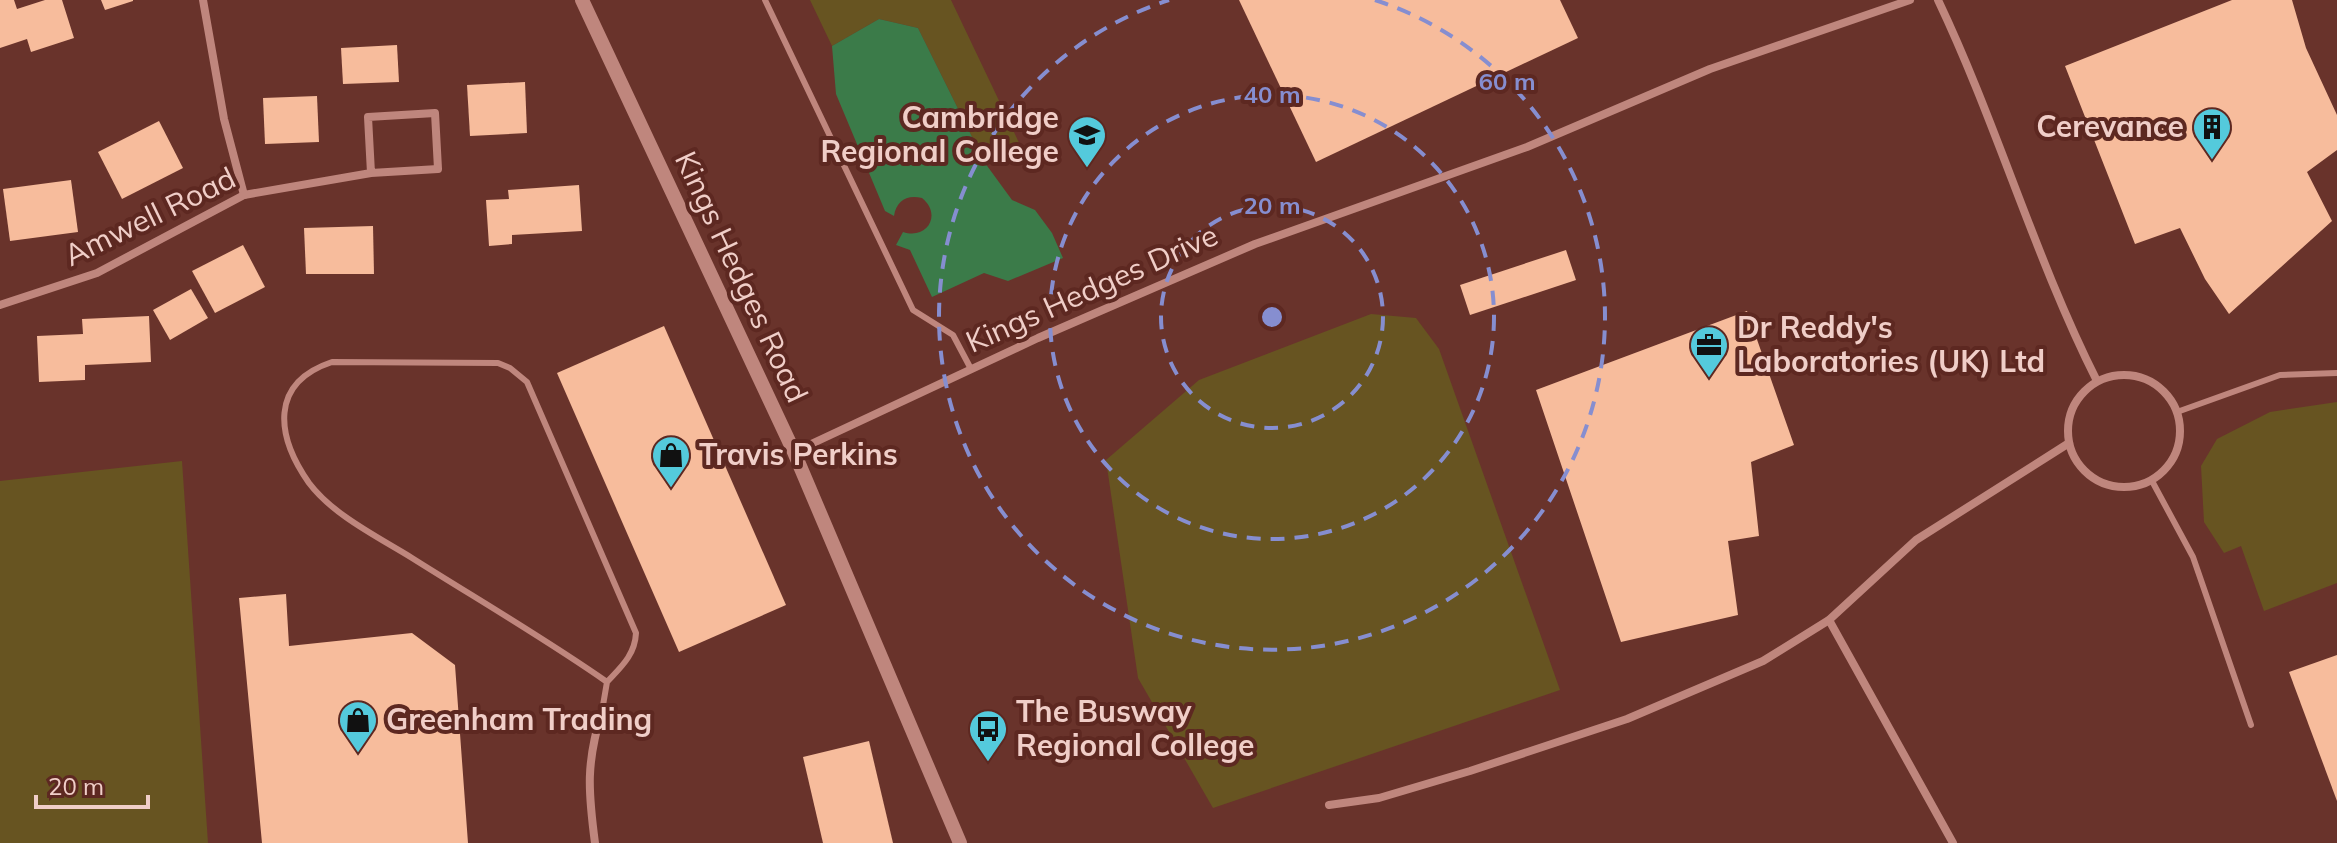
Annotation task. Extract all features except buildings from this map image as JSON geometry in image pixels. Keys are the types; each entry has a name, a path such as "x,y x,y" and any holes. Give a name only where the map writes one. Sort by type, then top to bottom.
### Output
{"street":[{"path":"203,0 224,119 244,195"},
{"name":"Kings Hedges Road","path":"582,0 794,452 960,843"},
{"name":"Kings Hedges Drive","path":"794,452 971,369 1255,244 1527,147 1710,69 1910,0"},
{"path":"1938,0 2006,159 2078,343 2097,381"},
{"name":"Amwell Road","path":"0,305 97,273 244,195 371,173 438,169 435,113 368,117 371,173"},
{"path":"2125,376 2152,383 2167,395 2177,412 2180,427 2173,458 2152,481 2118,488 2101,483 2081,467 2069,443 2067,425 2072,407 2083,392 2097,381 2125,376"},
{"path":"1329,805 1379,798 1627,719 1763,661 1829,620 1916,540 2069,443"},
{"path":"1829,620 1953,843"},
{"path":"595,843 588,792 589,752 602,711"}],"lane":[{"path":"765,0 913,310 953,335 971,369"},
{"path":"602,711 607,682 627,660 635,645 636,633 527,382 510,368 479,361 332,362 310,369 285,402 281,420 289,444 310,483 331,504 371,533 607,682"},
{"path":"2177,412 2280,375 2337,373"},
{"path":"2152,481 2193,557 2251,725"}],"shaded area":[{"path":"810,0 951,0 1022,149 985,163 918,28 879,19 832,46"},
{"path":"879,19 918,28 985,163 1012,200 1035,210 1052,233 1063,258 1008,281 984,273 932,297 910,250 896,245 903,232 919,232 929,224 931,211 928,204 922,198 912,197 900,203 894,216 885,211 836,94 832,46"},
{"path":"1371,314 1416,318 1439,349 1560,690 1213,808 1138,678 1106,460 1199,380"},
{"path":"2337,402 2337,583 2264,611 2241,546 2224,553 2204,522 2201,466 2217,439 2270,412"},
{"path":"182,461 208,843 0,843 0,481"}],"place":[{"name":"Cerevance","path":"2212,161"},
{"name":"Cambridge Regional College","path":"1087,169"},
{"name":"Dr Reddy's Laboratories (UK) Ltd","path":"1709,379"},
{"name":"Travis Perkins","path":"671,489"},
{"name":"Greenham Trading","path":"358,754"},
{"name":"The Busway Regional College","path":"988,763"}]}
